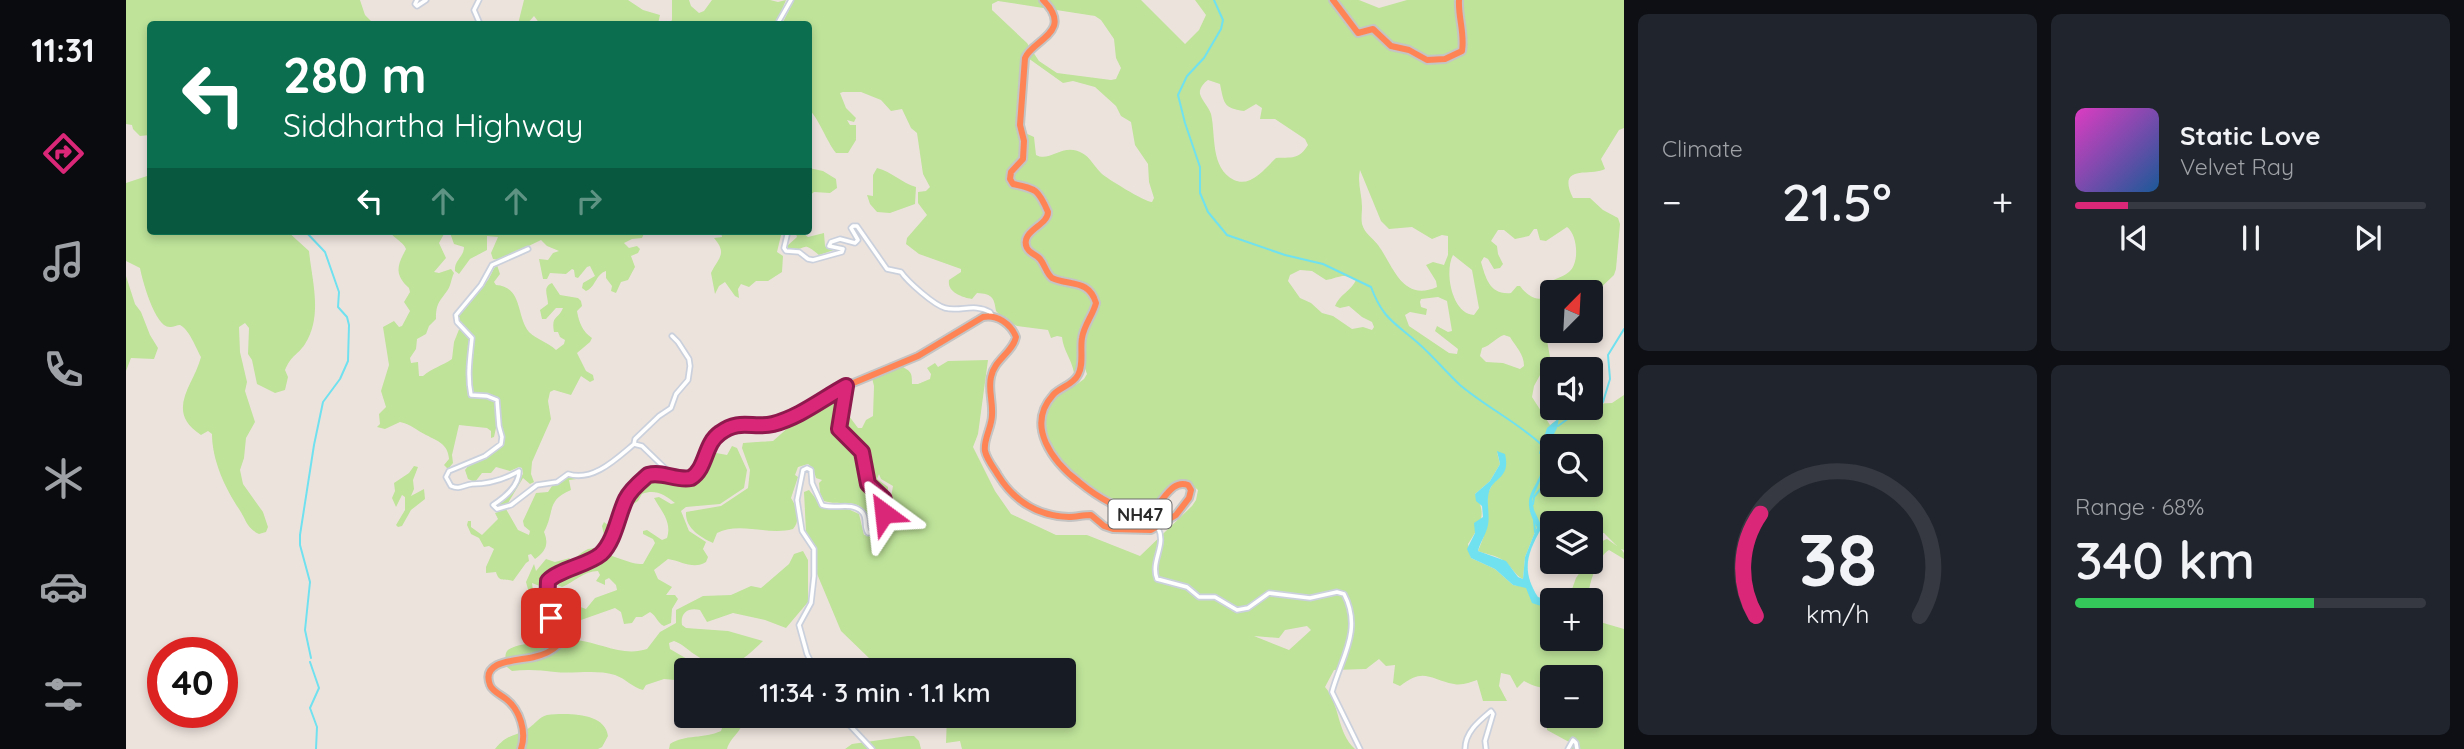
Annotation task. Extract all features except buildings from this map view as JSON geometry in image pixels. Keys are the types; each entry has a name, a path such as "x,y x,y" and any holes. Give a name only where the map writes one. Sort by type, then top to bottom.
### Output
{"highway":[{"name":"NH47","path":"992,315 1011,328 1016,337 991,375 992,415 985,447 987,456 1008,489 1026,505 1049,514 1072,517 1091,515 1104,526 1114,530 1124,528 1144,531 1158,528 1173,517 1186,503 1191,492 1188,485 1175,485 1151,513 1133,511 1102,498 1076,480 1054,458 1043,437 1042,420 1048,402 1056,391 1079,374 1083,333 1097,303 1094,296 1081,285 1050,277 1040,258 1028,250 1028,237 1046,221 1048,212 1035,190 1013,184 1010,179 1011,172 1023,159 1024,141 1020,125 1025,58 1029,51 1048,36 1053,27 1052,10 1043,0"},
{"path":"1333,0 1358,33 1373,29 1391,46 1433,61 1462,51 1458,12 1460,0"},
{"path":"521,749 523,736 519,716 512,704 491,687 489,680 492,668 502,662 535,657 556,647 562,634 548,610 548,581 601,553 608,544 626,498 648,475 659,473 688,479 696,475 713,440 727,429 745,423 773,424 821,402 846,386 918,356 974,321 992,315"}],"street":[{"path":"417,0 416,6 426,0"},
{"path":"479,0 474,10 479,21"},
{"path":"779,21 791,0"},
{"path":"787,235 784,248 786,251 799,253 813,260 842,252 843,249 839,247 830,246 831,242 840,239 855,243 858,240 851,228 857,226 887,269 901,272 909,283 946,308 981,308 992,315"},
{"path":"528,249 492,265 480,287 456,315 457,322 472,338 468,367 471,394 474,397 487,396 497,400 502,439 500,445 491,453 448,472 448,482 457,488 471,484 482,485 510,477 519,471 519,476 508,494 493,505 494,509 497,509 513,504 537,485 556,482 568,474 583,476 602,468 634,444 635,439 646,428 671,408 676,394 688,380 689,359 672,336"},
{"path":"809,658 799,625 811,603 814,576 814,549 802,531 797,500 803,470 811,470 812,483 822,505 847,506 861,511 865,516 864,528 868,533 873,532 880,523 886,503 868,484 862,452 839,429 846,386"},
{"path":"634,444 642,446 674,478"},
{"path":"1158,528 1162,539 1154,568 1157,579 1187,587 1199,597 1215,597 1237,610 1248,608 1269,593 1310,598 1338,592 1344,594 1353,620 1341,670 1332,692 1360,749"},
{"path":"1465,749 1468,735 1477,722 1491,711 1493,714 1485,741 1486,749"},
{"path":"852,728 872,749"},
{"path":"1568,749 1573,740 1577,749"}],"green space":[{"path":"126,0 360,0 365,15 371,21 147,21 147,135 140,136 132,125 126,124"},
{"path":"524,0 628,0 643,10 660,15 659,21 538,21 534,16 530,21 519,21"},
{"path":"672,0 689,0 699,13 704,11 712,0 786,0 777,21 672,20"},
{"path":"794,0 1141,0 1185,44 1199,30 1206,15 1195,0 1359,0 1379,8 1407,0 1624,0 1624,128 1619,130 1601,159 1605,169 1577,173 1569,180 1573,198 1590,198 1603,210 1618,218 1620,224 1614,275 1603,286 1603,280 1554,280 1570,271 1575,261 1575,241 1567,227 1546,241 1540,240 1537,229 1529,236 1515,239 1504,230 1498,230 1491,241 1497,246 1503,264 1494,269 1488,259 1484,257 1481,262 1487,280 1494,289 1511,293 1520,286 1527,294 1540,299 1540,343 1547,343 1550,357 1540,357 1540,375 1532,397 1540,409 1540,420 1547,420 1550,425 1557,420 1603,420 1603,403 1612,403 1624,395 1624,550 1621,549 1624,559 1609,550 1603,556 1603,540 1607,539 1617,546 1603,533 1603,511 1540,511 1540,527 1537,527 1525,557 1523,579 1496,556 1478,551 1484,536 1488,493 1505,469 1497,452 1500,464 1490,481 1475,494 1482,514 1468,544 1471,558 1495,569 1513,585 1526,587 1540,600 1540,651 1603,651 1603,623 1624,629 1624,749 1571,749 1569,742 1547,730 1603,728 1603,665 1540,665 1540,687 1524,681 1517,688 1510,675 1501,673 1499,686 1507,701 1483,701 1477,680 1457,684 1421,676 1400,686 1393,683 1395,665 1386,666 1379,659 1366,669 1334,670 1325,687 1345,735 1355,749 962,749 960,741 946,743 947,728 1076,728 1076,658 869,658 841,631 815,569 817,549 806,532 804,492 809,490 824,509 846,508 859,514 864,535 875,533 882,522 893,486 881,479 879,474 877,479 888,487 888,491 880,491 871,484 864,449 843,423 846,412 858,428 862,428 866,420 873,416 872,378 901,366 911,373 912,384 918,384 930,379 931,374 927,368 935,363 938,367 948,361 988,360 978,434 973,447 995,491 1011,514 1056,535 1087,535 1140,556 1192,506 1198,490 1191,484 1180,483 1152,512 1129,509 1074,481 1045,445 1042,416 1056,394 1076,385 1087,374 1078,348 1077,373 1074,373 1062,337 1051,338 1048,330 1017,326 1005,320 996,311 989,295 977,293 972,299 956,293 950,288 949,280 961,272 961,269 919,254 906,244 907,238 927,215 918,203 918,192 926,191 930,187 923,174 917,133 911,128 902,109 891,111 881,100 861,92 840,93 846,108 856,118 854,122 847,120 850,125 856,125 856,140 848,153 836,153 812,114 812,21 784,21","holes":["998,1 1095,16 1114,39 1116,58 1121,68 1116,79 1057,73 1039,61 1027,43 992,10 992,4","1028,58 1063,83 1073,81 1095,87 1116,106 1121,116 1131,122 1135,145 1148,164 1149,182 1154,198 1152,202 1104,176 1087,157 1075,150 1046,157 1036,155 1034,137 1023,132","1208,80 1220,84 1228,106 1244,111 1256,104 1262,108 1260,119 1275,119 1305,139 1308,145 1305,150 1298,155 1276,158 1263,171 1246,181 1240,182 1226,175 1217,159 1211,114 1200,94 1201,88","1360,170 1381,221 1389,229 1412,227 1432,239 1448,236 1448,255 1444,265 1433,262 1426,265 1437,287 1415,290 1407,286 1363,227","1453,255 1472,270 1479,308 1474,315 1466,313 1455,300 1450,281 1450,262","1300,270 1312,271 1326,280 1341,276 1356,280 1335,306 1349,306 1372,322 1374,327 1372,330 1363,327 1352,329 1333,316 1322,313 1300,298 1288,281 1290,275","1438,297 1447,301 1452,331 1448,332 1437,326 1435,331 1458,349 1457,354 1449,353 1409,326 1405,315 1410,312 1426,315 1427,309 1421,307 1421,299","1504,335 1510,337 1524,362 1520,369 1503,363 1486,362 1480,356 1482,348","1307,626 1311,630 1289,650 1254,636 1279,638 1285,630"]},
{"path":"877,168 916,187 915,204 890,213 877,212 867,195 873,196 873,175"},
{"path":"812,169 823,171 836,179 837,188 830,193 812,194"},
{"path":"147,176 147,235 291,235 309,251 315,298 314,322 305,344 285,370 288,377 285,390 275,393 257,384 252,360 248,354 249,328 245,323 239,327 240,352 247,382 245,391 255,422 246,438 240,470 243,484 263,512 268,527 266,532 259,534 251,529 229,492 217,464 212,434 208,431 201,435 184,417 184,398 201,357 183,327 170,327 159,320 150,302 140,268 126,261 126,183"},
{"path":"824,233 825,246 837,249 819,255 807,247 789,250 787,246 796,235 808,237"},
{"path":"443,235 439,243 446,258 434,272 451,269 454,273 438,304 436,319 426,334 417,339 416,349 410,358 411,363 418,362 419,376 452,359 454,342 460,327 470,337 472,359 474,337 461,325 458,315 488,280 497,265 500,274 494,282 496,285 511,291 529,332 556,350 565,340 558,332 554,332 553,327 554,320 563,308 556,308 546,319 542,319 540,310 548,304 546,289 552,283 560,295 581,301 582,306 577,311 579,319 592,338 577,353 594,380 590,382 581,376 571,395 554,390 550,392 548,401 551,419 532,462 531,474 534,482 530,484 523,478 508,503 496,507 510,495 523,474 522,468 510,471 496,467 491,473 482,473 475,482 468,479 465,470 499,449 503,436 500,425 491,438 491,431 487,428 459,425 452,455 453,463 448,469 444,465 449,459 448,454 438,441 400,422 385,429 377,427 380,424 379,414 386,407 381,391 389,365 383,327 394,321 399,327 402,326 410,311 404,302 410,292 409,288 398,270 406,249 393,236"},
{"path":"451,235 643,235 642,238 624,243 629,248 637,246 640,249 631,256 635,267 628,280 621,282 616,293 611,291 612,286 606,278 606,271 592,287 586,291 582,288 583,283 595,276 590,266 578,278 572,269 566,274 550,273 547,279 543,279 539,259 548,260 553,253 559,251 541,240 500,260 493,259 491,253 498,237 487,236 487,250 470,259 459,274 455,267 464,247 454,244"},
{"path":"781,235 777,252 783,256 782,272 768,281 756,281 749,287 741,284 738,289 739,298 725,282 715,294 711,273 721,252 714,238"},
{"path":"126,276 135,304 158,348 154,359 131,358 126,371"},
{"path":"833,400 837,407 835,431 858,451 863,483 881,502 874,524 870,522 863,508 857,505 824,501 819,483 822,480 816,478 813,468 808,464 798,467 795,475 798,477 791,498 797,518 793,529 774,531 735,528 717,533 713,543 694,531 688,523 686,512 721,506 748,488 750,470 742,448 743,443 773,441 790,426"},
{"path":"732,446 737,448 747,470 744,488 720,504 686,507 681,511 689,531 706,542 703,549 708,557 706,562 692,565 668,559 654,570 658,579 672,587 666,595 675,595 678,599 672,609 671,623 664,626 650,612 636,617 632,623 624,624 621,612 615,608 581,620 568,619 569,603 586,609 595,598 617,590 609,578 605,580 605,585 596,581 600,575 598,571 562,587 553,583 550,607 547,588 557,572 552,571 545,578 542,587 532,583 533,591 529,593 526,582 534,564 536,571 546,559 555,562 570,558 564,567 588,549 600,547 605,539 602,526 604,522 609,526 621,523 622,526 618,538 611,546 612,556 643,564 655,543 643,534 643,531 647,530 662,540 667,538 668,532 665,517 654,498 659,497 671,504 675,503 659,493 651,492 642,494 638,501 624,510 628,499 652,475 695,478 702,471 711,452 727,455"},
{"path":"414,466 418,467 411,496 424,489 425,499 411,510 402,526 398,527 396,525 405,510 405,497 402,495 396,507 392,498 394,483"},
{"path":"567,477 577,479 569,480 571,490 554,502 544,532 546,547 542,553 535,559 531,554 528,555 529,561 513,581 500,579 496,572 486,573 494,549 484,547 479,538 471,534 468,521 471,521 471,527 482,535 498,519 495,513 506,509 518,530 529,535 530,531 523,521 536,493 548,492 552,486"},
{"path":"803,551 808,560 808,602 786,628 733,613 707,622 700,610 692,609 684,614 682,625 686,628 728,631 763,641 744,658 700,658 674,641 669,643 670,649 685,658 674,658 674,680 664,679 646,685 643,690 608,673 512,671 507,667 507,651 520,645 541,642 577,640 621,650 647,649 660,632 676,623 676,610 703,596 731,595 751,586 761,588 789,564 794,554"},
{"path":"1579,574 1593,574 1590,588 1572,588"},
{"path":"574,714 592,718 600,722 608,736 598,749 495,749 504,740 524,731 547,715"},
{"path":"722,728 740,728 727,749 669,749 670,744 676,741 721,731"},
{"path":"914,736 919,741 921,749 845,749 852,744"}],"water":[{"path":"1559,420 1554,434 1545,434 1547,428"},
{"path":"1497,451 1505,454 1506,468 1489,492 1488,525 1478,551 1506,561 1518,577 1523,579 1525,557 1537,527 1529,507 1540,474 1532,499 1540,531 1530,554 1528,570 1529,578 1540,598 1540,606 1532,603 1526,588 1513,585 1495,569 1471,558 1467,549 1475,533 1474,523 1483,517 1482,506 1476,501 1475,494 1490,481 1500,464"}],"waterway":[{"path":"1214,0 1223,20 1221,29 1204,58 1187,76 1178,95 1200,167 1200,193 1208,212 1227,235 1285,255 1323,264 1371,287 1390,319 1424,348 1460,385 1540,443"},
{"path":"309,235 325,252 339,292 338,307 347,317 349,325 348,361 340,379 323,402 300,535 310,582 305,630 311,658"},
{"path":"1558,426 1576,413 1596,408 1603,402 1610,379 1608,355 1624,329"},
{"path":"1533,504 1534,497 1540,490"},
{"path":"1534,520 1535,532"},
{"path":"310,662 319,688 310,708 317,727 316,749"}],"route":[{"path":"551,618 547,607 548,581 601,553 608,544 626,498 648,475 659,473 679,479 691,478 699,471 713,440 723,431 743,424 773,424 821,402 846,386 839,429 862,452 867,483 884,499 884,513"}]}
